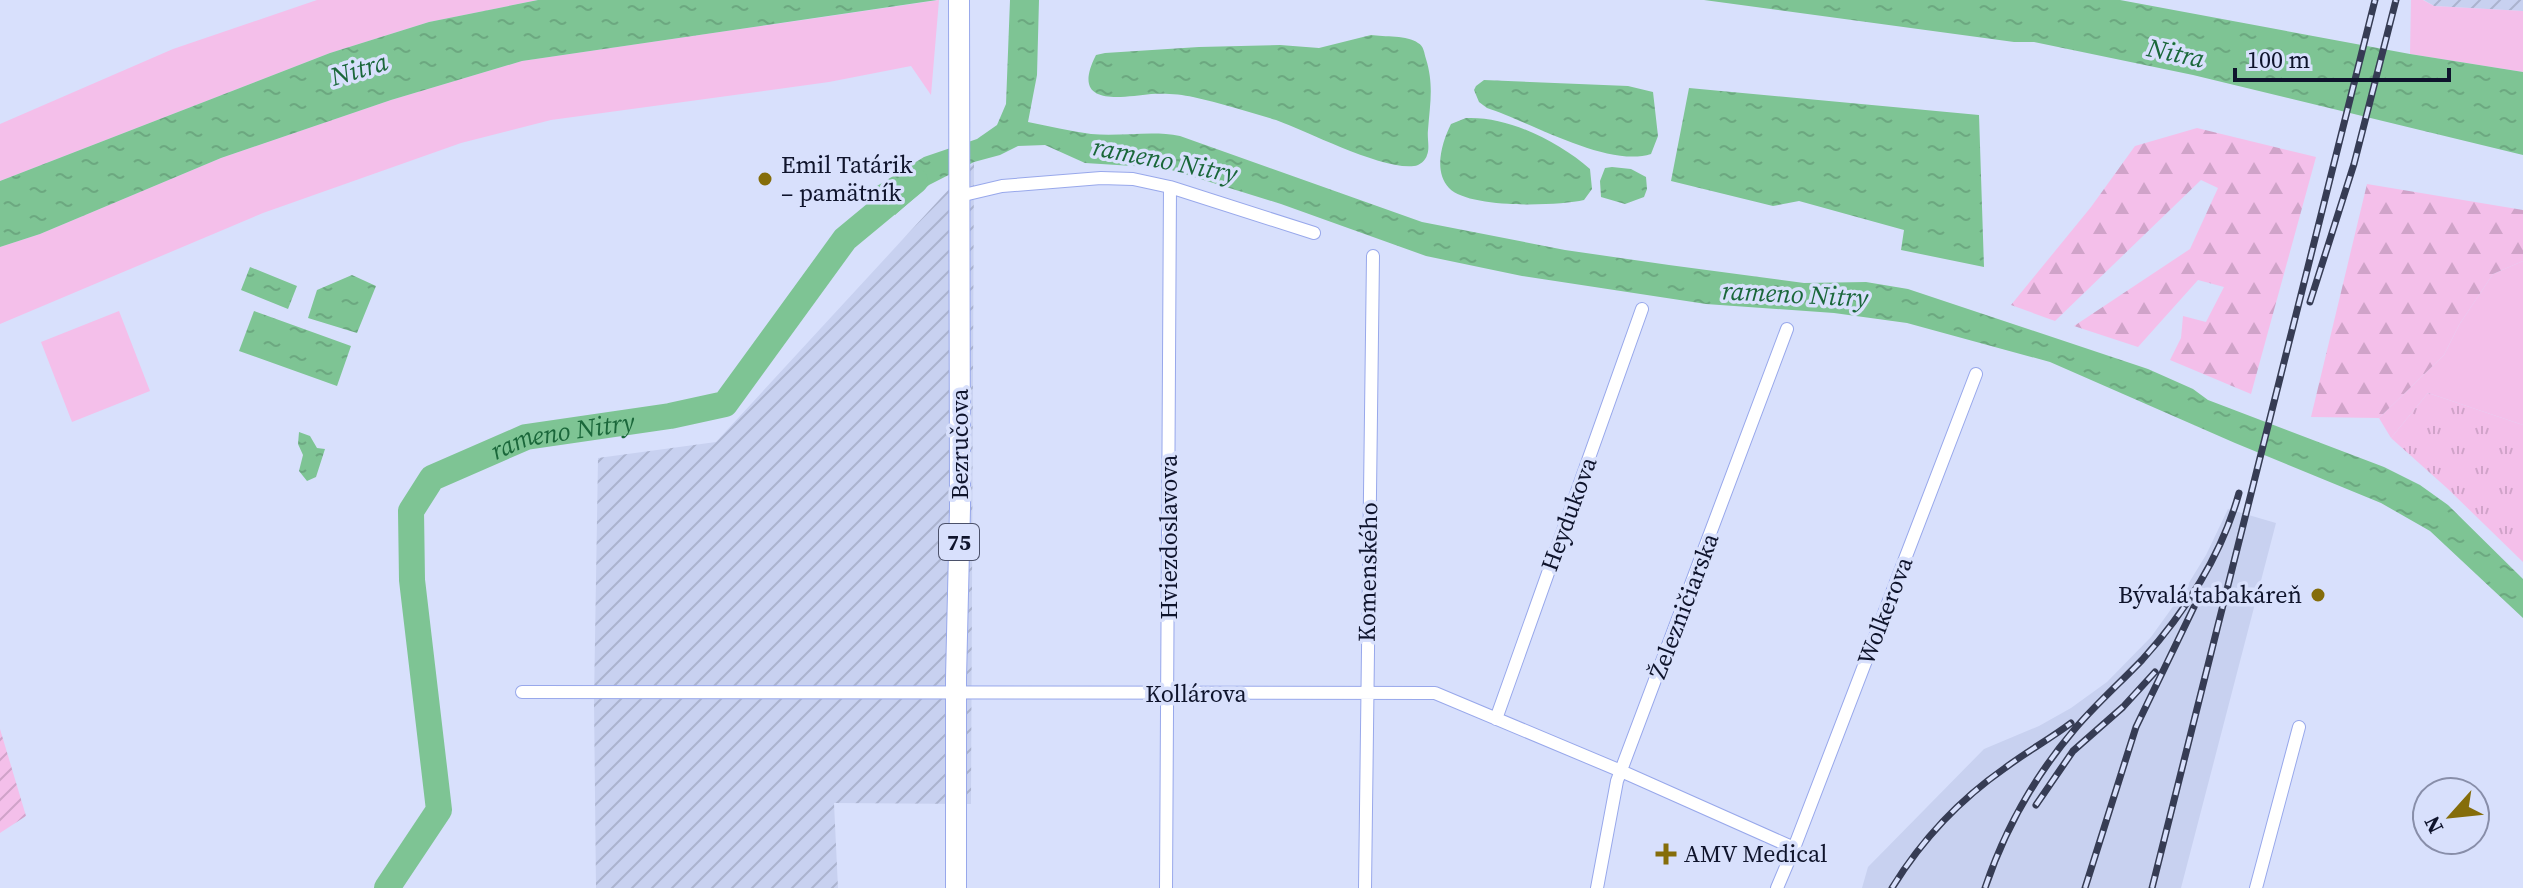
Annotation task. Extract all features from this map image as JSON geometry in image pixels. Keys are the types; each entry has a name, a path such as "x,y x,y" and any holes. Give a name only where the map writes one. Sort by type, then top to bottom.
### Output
{"main road":[{"name":"Bezručova","path":"956,888 964,188 960,132 959,0"}],"street":[{"path":"964,188 1101,178 1133,179 1170,187 1314,233"},
{"name":"Hviezdoslavova","path":"1166,888 1170,187"},
{"name":"Komenského","path":"1365,888 1373,256"},
{"name":"Heydukova","path":"1496,719 1642,309"},
{"name":"Železničiarska","path":"1597,888 1617,781 1787,329"},
{"name":"Wolkerova","path":"1794,848 1976,374"},
{"name":"Kollárova","path":"522,692 1435,693 1794,848"},
{"path":"2256,888 2299,727"},
{"path":"1777,888 1794,848"}],"shaded area":[{"path":"2424,0 2523,0 2523,11 2434,6"},
{"path":"974,162 971,804 834,803 838,888 596,888 594,701 598,458 716,442"},
{"path":"2228,509 2276,523 2181,888 1862,888 1868,867 1984,749 2039,726 2071,708 2107,682 2151,637 2206,555"}],"green space":[{"path":"317,0 538,0 429,22 330,53 0,181 0,124 173,49"},
{"path":"939,0 931,95 911,66 829,82 551,120 461,143 263,213 0,324 0,247 40,234 221,158 391,100 522,61"},
{"path":"2411,0 2423,0 2434,6 2523,11 2523,72 2410,54"},
{"path":"2197,128 2316,157 2251,394 2170,360 2181,338 2183,316 2206,322 2224,287 2198,280 2138,347 2074,326 2190,249 2218,188 2201,180 2055,321 2011,305 2091,207 2135,146"},
{"path":"2367,184 2523,210 2523,261 2493,274 2459,325 2444,355 2379,418 2311,417"},
{"path":"2523,261 2523,425 2428,393 2391,438 2379,418 2444,355 2459,325 2493,274"},
{"path":"119,311 150,391 72,422 41,342"},
{"path":"2428,393 2523,425 2523,562 2391,438"},
{"path":"0,729 26,816 0,833"}],"water":[{"name":"Nitra","path":"538,0 937,0 522,61 391,100 221,158 40,234 0,247 0,181 330,53 429,22"},
{"path":"1010,0 1039,0 1037,75 1028,122 1091,134 1180,136 1422,222 1565,250 1804,283 1866,282 1908,289 2148,369 2193,389 2208,400 2384,467 2420,485 2448,505 2523,579 2523,618 2430,531 2381,503 2050,362 1907,323 1834,313 1706,304 1522,276 1426,256 1281,204 1165,168 1085,163 1045,145 1018,146 974,162 929,185 895,215 877,186 924,157 977,139 997,125 1006,104"},
{"name":"Nitra","path":"1704,0 2120,0 2523,72 2523,155 2193,75 2034,42 2014,42"},
{"path":"1371,35 1414,40 1424,50 1431,86 1428,149 1425,159 1416,166 1400,166 1365,156 1276,120 1214,102 1172,94 1102,96 1089,84 1089,72 1096,55 1105,53 1280,45 1319,48"},
{"path":"1484,80 1628,86 1653,92 1658,136 1651,154 1633,157 1613,155 1569,142 1487,108 1479,102 1474,90"},
{"path":"1689,88 1979,115 1984,267 1901,250 1904,230 1799,201 1773,206 1671,181"},
{"path":"1466,118 1516,126 1564,149 1590,169 1592,189 1584,200 1554,204 1493,203 1459,195 1444,181 1440,165 1451,124"},
{"path":"1605,168 1631,169 1646,177 1644,197 1625,204 1601,197 1600,181"},
{"path":"250,267 297,286 288,309 241,290"},
{"path":"352,275 376,286 357,333 308,318 317,290"},
{"path":"254,311 351,346 337,386 239,351"},
{"path":"299,432 310,436 317,448 325,449 316,477 307,481 299,471 303,455 298,444"}],"waterway":[{"name":"rameno Nitry","path":"387,888 439,810 412,580 411,511 432,478 526,437 670,416 725,404 845,239 915,181"}],"railway":[{"path":"2152,888 2375,0"},
{"path":"2310,302 2354,164 2396,0"},
{"path":"1985,888 2011,824 2046,766 2082,721 2158,642 2187,603 2223,538 2239,493"},
{"path":"2085,888 2136,727 2194,607"},
{"path":"2036,805 2073,751 2123,707 2155,672"},
{"path":"1892,888 1915,854 1957,808 1988,780 2071,723"}],"place":[{"name":"Emil Tatárik – pamätník","path":"765,179"},
{"name":"Bývalá tabakáreň","path":"2318,595"},
{"name":"AMV Medical","path":"1666,854"}]}
